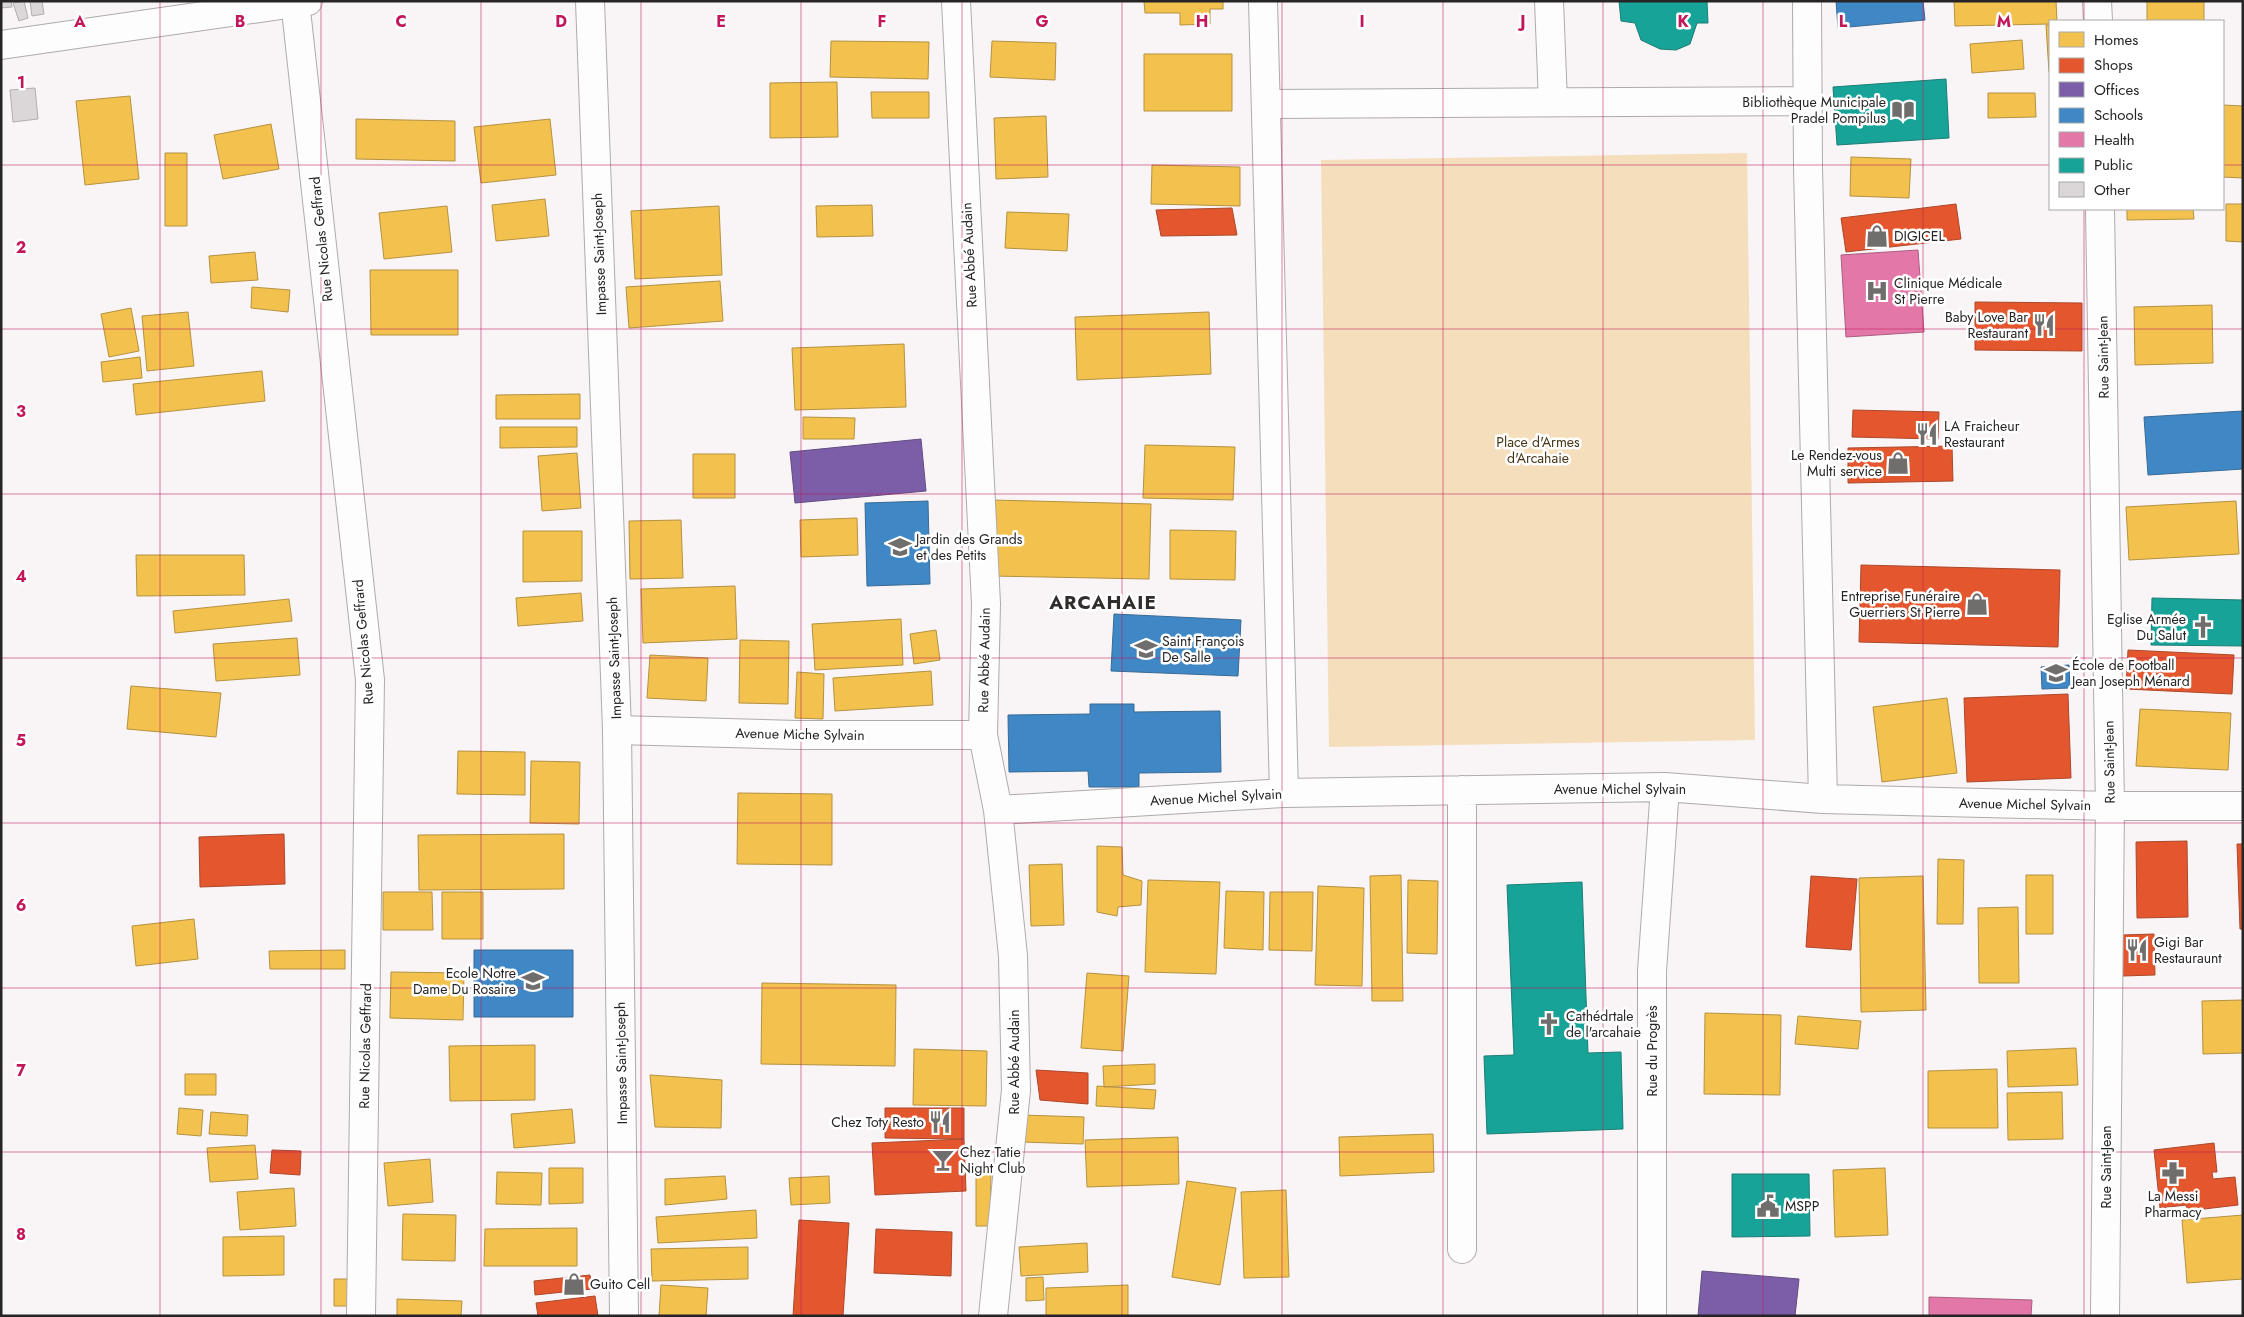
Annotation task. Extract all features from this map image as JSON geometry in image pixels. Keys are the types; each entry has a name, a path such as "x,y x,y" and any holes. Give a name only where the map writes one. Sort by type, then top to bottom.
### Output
{"street":[{"name":"Impasse Saint-Joseph","path":"590,1 617,730 624,1316"},
{"name":"Rue Abbé Audain","path":"956,1 986,604 983,735 998,810 1013,956 1016,1090 993,1316"},
{"path":"1263,1 1284,793"},
{"path":"1550,1 1553,102"},
{"path":"1807,1 1808,167 1823,799"},
{"path":"2097,1 2098,20"},
{"path":"1,45 299,2"},
{"name":"Rue Nicolas Geffrard","path":"299,2 370,680 361,1316"},
{"path":"1266,104 1809,101"},
{"name":"Rue Saint-Jean","path":"2100,210 2110,806 2105,1316"},
{"name":"Avenue Miche Sylvain","path":"617,730 797,734 983,735"},
{"name":"Avenue Michel Sylvain","path":"998,810 1284,793 1666,787 1823,799 2110,806 2243,806"},
{"name":"Rue du Progrès","path":"1652,1316 1652,972 1666,787"},
{"path":"1462,790 1462,1249"}],"green space":[{"name":"Place d'Armes d'Arcahaie","path":"1747,153 1755,740 1329,747 1321,160"}],"building: Homes":[{"path":"1144,1 1223,1 1223,9 1210,9 1210,24 1180,25 1180,13 1145,13"},
{"path":"1954,1 2056,1 2057,20 2049,20 2049,24 1955,26"},
{"path":"2147,1 2204,1 2204,20 2147,20"},
{"path":"2046,25 2049,25 2049,72"},
{"path":"2022,40 2024,69 1972,73 1970,44"},
{"path":"831,41 929,42 928,79 830,77"},
{"path":"992,41 1056,43 1055,80 990,77"},
{"path":"1144,54 1232,54 1232,111 1144,111"},
{"path":"837,82 838,137 770,138 770,83"},
{"path":"871,92 929,92 929,118 872,118"},
{"path":"1988,93 2035,93 2036,117 1988,118"},
{"path":"130,96 139,179 85,185 76,101"},
{"path":"2224,105 2243,106 2243,178 2224,177"},
{"path":"1046,116 1048,177 996,179 994,118"},
{"path":"356,119 455,121 455,161 356,159"},
{"path":"550,119 556,175 481,183 474,127"},
{"path":"271,124 279,169 223,179 214,135"},
{"path":"165,153 187,153 187,226 165,226"},
{"path":"1851,157 1911,159 1909,198 1850,196"},
{"path":"1152,165 1240,167 1240,206 1151,204"},
{"path":"545,199 549,236 496,241 492,205"},
{"path":"2226,204 2243,204 2243,242 2226,241"},
{"path":"872,205 873,236 817,237 816,206"},
{"path":"447,206 452,252 384,259 379,213"},
{"path":"719,206 722,275 635,279 631,211"},
{"path":"2127,210 2193,210 2194,219 2127,220"},
{"path":"1007,212 1069,214 1067,251 1005,248"},
{"path":"255,252 258,280 211,283 209,256"},
{"path":"370,270 458,270 458,335 371,335"},
{"path":"720,281 723,321 629,328 626,287"},
{"path":"252,287 290,290 288,312 251,308"},
{"path":"2212,305 2213,363 2135,365 2134,307"},
{"path":"131,308 139,351 109,357 101,314"},
{"path":"188,312 194,366 147,371 142,316"},
{"path":"1209,312 1211,374 1077,380 1075,317"},
{"path":"904,344 906,407 795,410 792,348"},
{"path":"140,357 142,378 103,382 101,362"},
{"path":"262,371 265,401 136,415 133,384"},
{"path":"580,394 580,419 496,419 496,395"},
{"path":"803,417 855,418 854,439 803,439"},
{"path":"500,427 577,427 577,447 500,448"},
{"path":"1145,445 1235,447 1233,500 1143,498"},
{"path":"577,453 581,508 542,511 538,456"},
{"path":"693,454 735,454 735,498 693,498"},
{"path":"992,500 1151,504 1149,579 991,576"},
{"path":"2236,501 2239,554 2129,560 2126,507"},
{"path":"857,518 858,555 801,557 800,520"},
{"path":"681,520 683,578 630,579 629,521"},
{"path":"1170,530 1236,531 1235,580 1170,579"},
{"path":"523,531 582,531 582,581 523,582"},
{"path":"136,555 244,555 245,595 137,596"},
{"path":"735,586 737,639 643,643 641,589"},
{"path":"581,593 583,621 518,626 516,598"},
{"path":"289,599 292,621 175,633 173,611"},
{"path":"901,619 903,665 815,670 812,624"},
{"path":"936,630 940,660 914,664 910,634"},
{"path":"297,638 300,675 216,681 213,644"},
{"path":"740,640 789,641 788,704 739,703"},
{"path":"650,655 708,658 706,701 647,698"},
{"path":"931,671 933,705 835,711 833,678"},
{"path":"797,672 824,674 823,719 795,718"},
{"path":"131,686 221,693 216,737 127,729"},
{"path":"1947,698 1957,773 1882,782 1873,707"},
{"path":"2140,709 2231,713 2228,770 2136,766"},
{"path":"458,751 525,752 525,795 457,794"},
{"path":"531,761 580,762 579,824 530,823"},
{"path":"738,793 832,794 832,865 737,864"},
{"path":"564,834 564,889 419,890 418,835"},
{"path":"1097,846 1122,847 1123,875 1142,881 1141,905 1118,907 1117,916 1097,912"},
{"path":"1938,859 1964,860 1963,924 1937,924"},
{"path":"1062,864 1064,925 1031,926 1029,865"},
{"path":"1401,875 1403,1001 1372,1001 1370,876"},
{"path":"2026,875 2053,875 2053,934 2026,934"},
{"path":"1923,876 1926,1010 1861,1012 1859,878"},
{"path":"1148,880 1220,882 1216,974 1145,972"},
{"path":"1408,880 1438,881 1437,954 1407,953"},
{"path":"1318,886 1364,888 1362,986 1315,985"},
{"path":"1226,891 1264,892 1263,950 1224,948"},
{"path":"383,892 432,892 433,930 383,930"},
{"path":"442,892 483,892 483,939 442,939"},
{"path":"1270,892 1313,892 1312,951 1269,950"},
{"path":"2018,907 2019,983 1979,983 1978,908"},
{"path":"194,919 198,959 136,966 132,926"},
{"path":"345,950 345,969 270,969 269,951"},
{"path":"391,972 464,973 463,1020 390,1018"},
{"path":"1087,973 1129,976 1123,1051 1081,1048"},
{"path":"762,983 896,985 895,1066 761,1064"},
{"path":"2243,1000 2243,1053 2203,1054 2202,1001"},
{"path":"1705,1013 1781,1015 1780,1095 1704,1094"},
{"path":"1798,1016 1861,1021 1858,1049 1795,1044"},
{"path":"535,1045 535,1100 450,1101 449,1046"},
{"path":"2076,1048 2078,1085 2008,1087 2007,1051"},
{"path":"914,1049 987,1051 986,1106 913,1105"},
{"path":"1155,1064 1155,1084 1104,1087 1103,1066"},
{"path":"1997,1069 1998,1128 1928,1128 1928,1071"},
{"path":"185,1074 216,1074 216,1095 185,1095"},
{"path":"650,1075 722,1080 721,1128 655,1127"},
{"path":"1097,1086 1156,1090 1154,1109 1096,1106"},
{"path":"2062,1092 2063,1139 2008,1140 2007,1093"},
{"path":"179,1108 203,1110 201,1136 177,1134"},
{"path":"572,1109 575,1143 514,1148 511,1114"},
{"path":"211,1112 248,1115 247,1136 209,1134"},
{"path":"1022,1115 1084,1117 1083,1144 1021,1142"},
{"path":"1433,1134 1434,1172 1340,1176 1339,1137"},
{"path":"1178,1137 1179,1184 1087,1187 1085,1140"},
{"path":"255,1145 258,1179 210,1182 207,1148"},
{"path":"430,1159 433,1202 388,1206 384,1163"},
{"path":"549,1168 583,1168 583,1203 549,1204"},
{"path":"1885,1168 1888,1235 1835,1237 1833,1170"},
{"path":"497,1172 542,1173 541,1205 496,1204"},
{"path":"976,1174 991,1174 990,1226 976,1226"},
{"path":"725,1176 727,1199 665,1205 665,1179"},
{"path":"829,1176 830,1203 791,1205 789,1178"},
{"path":"1187,1181 1236,1188 1220,1285 1172,1277"},
{"path":"294,1188 296,1226 240,1230 237,1192"},
{"path":"1286,1190 1289,1277 1244,1278 1241,1192"},
{"path":"756,1210 757,1238 658,1243 656,1217"},
{"path":"403,1214 456,1215 455,1261 402,1260"},
{"path":"2243,1215 2243,1279 2187,1283 2182,1220"},
{"path":"577,1228 577,1266 484,1266 485,1229"},
{"path":"284,1236 284,1275 223,1276 223,1237"},
{"path":"1087,1243 1088,1272 1021,1276 1019,1247"},
{"path":"748,1247 748,1279 652,1281 651,1249"},
{"path":"1043,1277 1044,1300 1026,1301 1026,1278"},
{"path":"334,1279 360,1279 359,1306 334,1306"},
{"path":"661,1285 708,1288 706,1316 659,1316"},
{"path":"1128,1285 1128,1316 1046,1316 1046,1288"},
{"path":"397,1299 462,1301 461,1316 397,1316"}],"building: Shops":[{"path":"1956,204 1961,239 1846,252 1841,218"},
{"path":"1232,208 1237,235 1161,236 1156,210"},
{"path":"1975,302 2082,303 2082,351 1975,350"},
{"path":"1853,410 1939,412 1938,439 1852,437"},
{"path":"1952,446 1953,481 1848,483 1848,448"},
{"path":"1861,565 2060,570 2058,647 1859,642"},
{"path":"2128,650 2234,655 2232,694 2126,689"},
{"path":"2068,694 2071,778 1967,782 1964,698"},
{"path":"284,834 285,884 200,887 199,837"},
{"path":"2187,841 2188,917 2137,918 2136,842"},
{"path":"2237,844 2243,844 2243,929 2240,929"},
{"path":"1811,876 1857,879 1851,950 1806,947"},
{"path":"2154,934 2155,975 2122,976 2122,935"},
{"path":"1036,1070 1088,1073 1088,1104 1040,1100"},
{"path":"885,1108 964,1108 964,1139 885,1138"},
{"path":"964,1139 966,1191 875,1195 872,1143"},
{"path":"2214,1143 2217,1172 2212,1172 2213,1179 2235,1177 2238,1205 2187,1211 2186,1205 2160,1208 2154,1150"},
{"path":"272,1150 301,1151 300,1175 270,1173"},
{"path":"799,1220 849,1223 843,1316 793,1316"},
{"path":"876,1229 952,1232 951,1276 874,1273"},
{"path":"590,1275 592,1289 535,1295 534,1281"},
{"path":"595,1296 598,1316 538,1316 536,1303"}],"building: Offices":[{"path":"921,439 926,491 795,503 790,452"},
{"path":"1702,1271 1799,1279 1795,1316 1698,1316"}],"building: Schools":[{"path":"1836,1 1923,1 1925,20 1838,28"},
{"path":"2243,411 2243,469 2148,475 2144,417"},
{"path":"928,501 930,584 867,586 865,503"},
{"path":"1114,614 1241,620 1238,676 1111,671"},
{"path":"2069,665 2070,688 2042,689 2041,667"},
{"path":"1090,704 1134,704 1134,712 1220,711 1221,772 1139,773 1139,787 1089,787 1088,771 1009,772 1008,715 1090,714"},
{"path":"474,950 573,950 573,1017 474,1017"}],"building: Health":[{"path":"1918,250 1924,332 1846,337 1841,255"},
{"path":"1929,1297 2032,1300 2031,1316 1929,1316"}],"building: Public":[{"path":"1619,1 1707,1 1708,23 1697,23 1690,44 1676,50 1660,49 1641,40 1635,23 1621,21"},
{"path":"1946,79 1949,138 1837,145 1833,87"},
{"path":"2152,598 2243,600 2243,646 2151,645"},
{"path":"1582,882 1588,1053 1621,1052 1623,1129 1487,1134 1484,1056 1514,1055 1507,885"},
{"path":"1732,1174 1809,1174 1810,1236 1732,1237"}],"building: Other":[{"path":"1,1 11,1 12,7 1,8"},
{"path":"24,1 28,18 19,21 13,3"},
{"path":"30,1 42,1 44,14 32,16"},
{"path":"35,88 38,119 13,122 10,90"}],"place":[{"name":"Bibliothèque Municipale Pradel Pompilus","path":"1903,110"},
{"name":"DIGICEL","path":"1877,236"},
{"name":"Clinique Médicale St Pierre","path":"1877,291"},
{"name":"Baby Love Bar Restaurant","path":"2044,325"},
{"name":"LA Fraicheur Restaurant","path":"1927,434"},
{"name":"Le Rendez-vous Multi service","path":"1898,463"},
{"name":"Jardin des Grands et des Petits","path":"900,547"},
{"name":"Entreprise Funéraire Guerriers St Pierre","path":"1977,604"},
{"name":"Eglise Armée Du Salut","path":"2203,627"},
{"name":"Saint François De Salle","path":"1146,649"},
{"name":"École de Football Jean Joseph Ménard","path":"2056,673"},
{"name":"Gigi Bar Restauraunt","path":"2137,950"},
{"name":"Ecole Notre Dame Du Rosaire","path":"533,981"},
{"name":"Cathédrtale de l'arcahaie","path":"1549,1024"},
{"name":"Chez Toty Resto","path":"940,1122"},
{"name":"Chez Tatie Night Club","path":"943,1160"},
{"name":"La Messi Pharmacy","path":"2173,1173"},
{"name":"MSPP","path":"1768,1206"},
{"name":"Guito Cell","path":"574,1284"}],"district":[{"name":"ARCAHAIE","path":"1103,602"}]}
